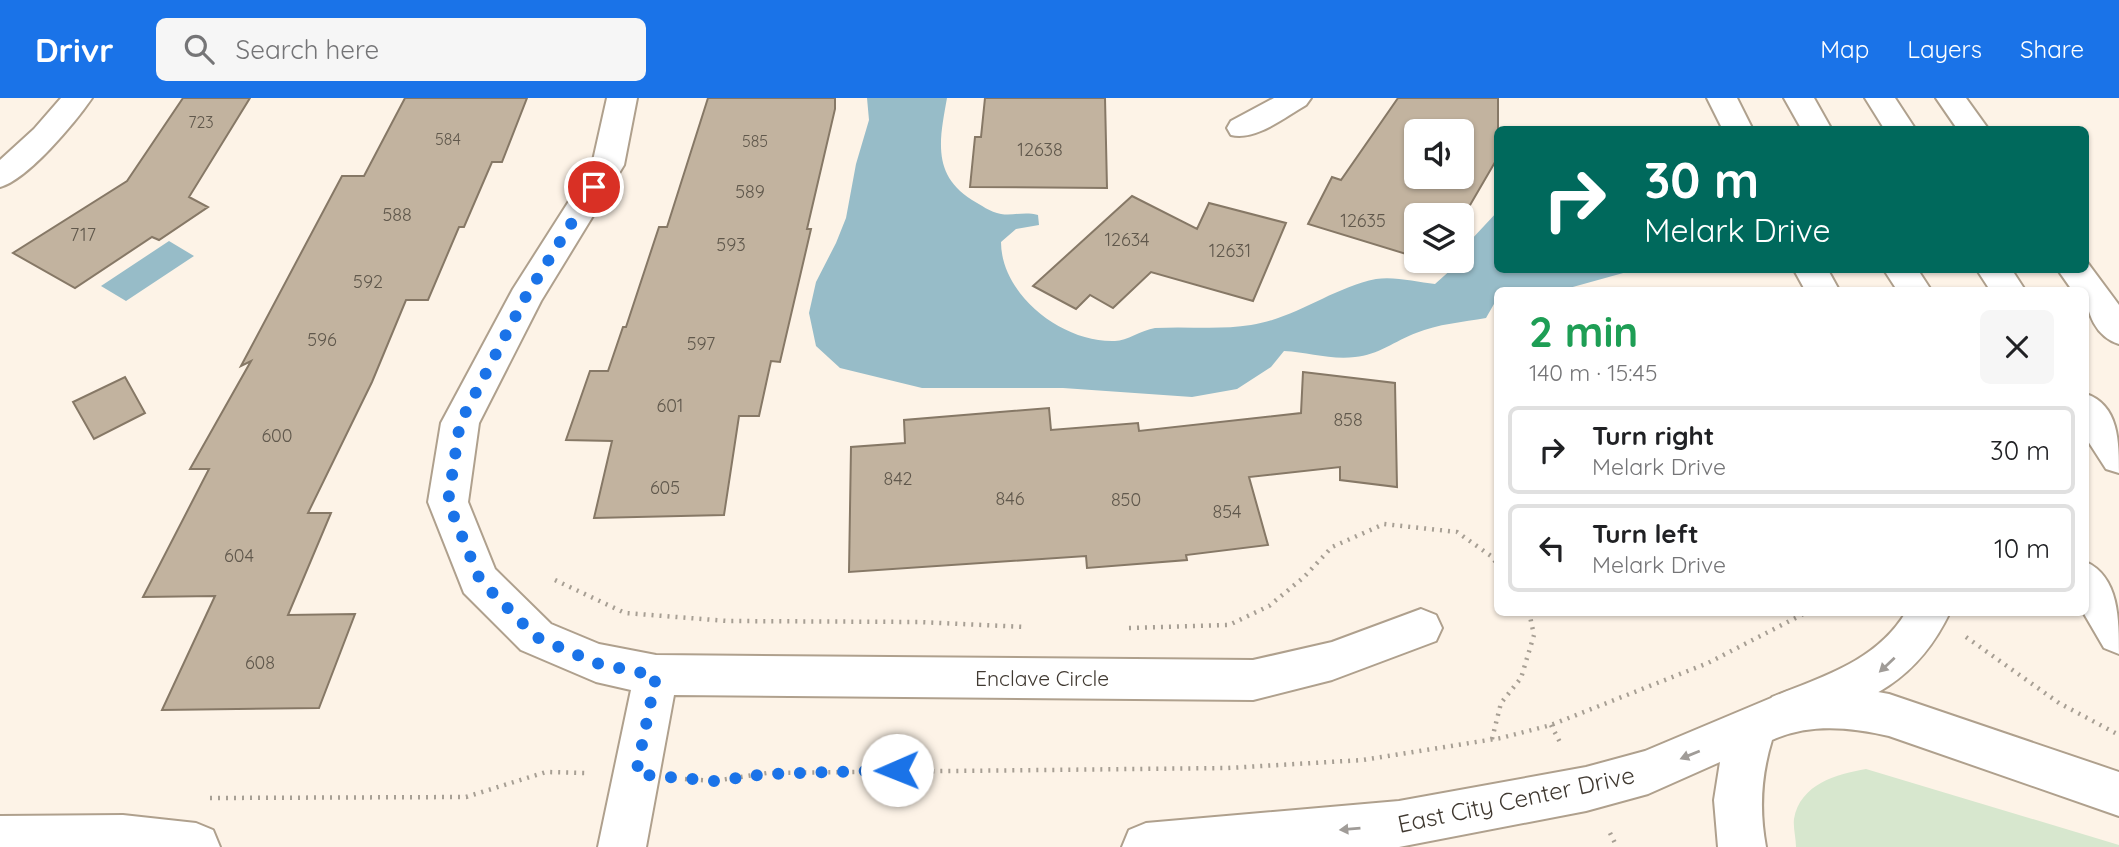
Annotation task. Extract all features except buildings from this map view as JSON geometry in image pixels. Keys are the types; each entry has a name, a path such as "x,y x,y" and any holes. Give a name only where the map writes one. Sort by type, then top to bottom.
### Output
{"main road":[{"path":"0,177 45,136 77,98"},
{"name":"Enclave Circle","path":"622,98 608,165 525,298 460,423 448,502 480,580 536,637 596,663 656,676 1253,680 1332,661 1421,628"},
{"path":"1242,128 1296,98"},
{"path":"1722,98 1736,126"},
{"path":"1799,98 1815,126"},
{"path":"1880,98 1898,126"},
{"path":"1951,98 1971,126"},
{"path":"2089,289 2119,331"},
{"path":"2089,413 2119,458"},
{"path":"2089,585 2119,635"},
{"name":"East City Center Drive","path":"1146,847 1399,824 1586,789 1648,772 1879,673 1916,637 1927,616"},
{"path":"622,847 656,676"},
{"path":"1742,847 1736,816 1738,777 1771,720 1822,708 1856,709 1889,715 2119,794"},
{"path":"0,839 123,838 196,847"}],"path":[{"path":"1126,628 1229,625 1269,606 1304,577 1332,547 1384,524 1457,532 1494,560"},
{"path":"555,580 625,613 728,621 920,622 1036,628"},
{"path":"1492,739 1501,703 1521,678 1534,635 1530,616"},
{"path":"206,798 466,797 546,772 636,774 714,781 767,774 855,771 1228,768 1363,760 1492,739 1551,725 1708,663 1799,616"},
{"path":"1989,651 2061,706 2099,728 2119,735"}],"green space":[{"path":"1866,769 2119,847 1796,847 1794,819 1804,797 1812,789 1832,778"}],"water":[{"path":"867,98 947,98 941,141 944,167 950,179 972,200 993,212 1038,215 1039,225 1016,229 1001,242 1004,262 1012,280 1023,297 1056,325 1095,339 1120,341 1155,328 1251,325 1283,316 1344,289 1376,279 1435,284 1447,273 1474,273 1474,237 1494,215 1494,273 1623,273 1573,287 1494,287 1494,304 1486,318 1424,330 1363,356 1346,358 1284,351 1271,367 1237,389 1192,397 1063,388 922,388 840,368 816,346 809,313 816,282 846,218 856,164 869,120"},
{"path":"169,241 194,256 126,301 101,286"}],"route":[{"path":"594,187 525,298 460,423 448,502 480,580 536,637 596,663 656,676 636,774 714,781 767,774 897,770"}]}
